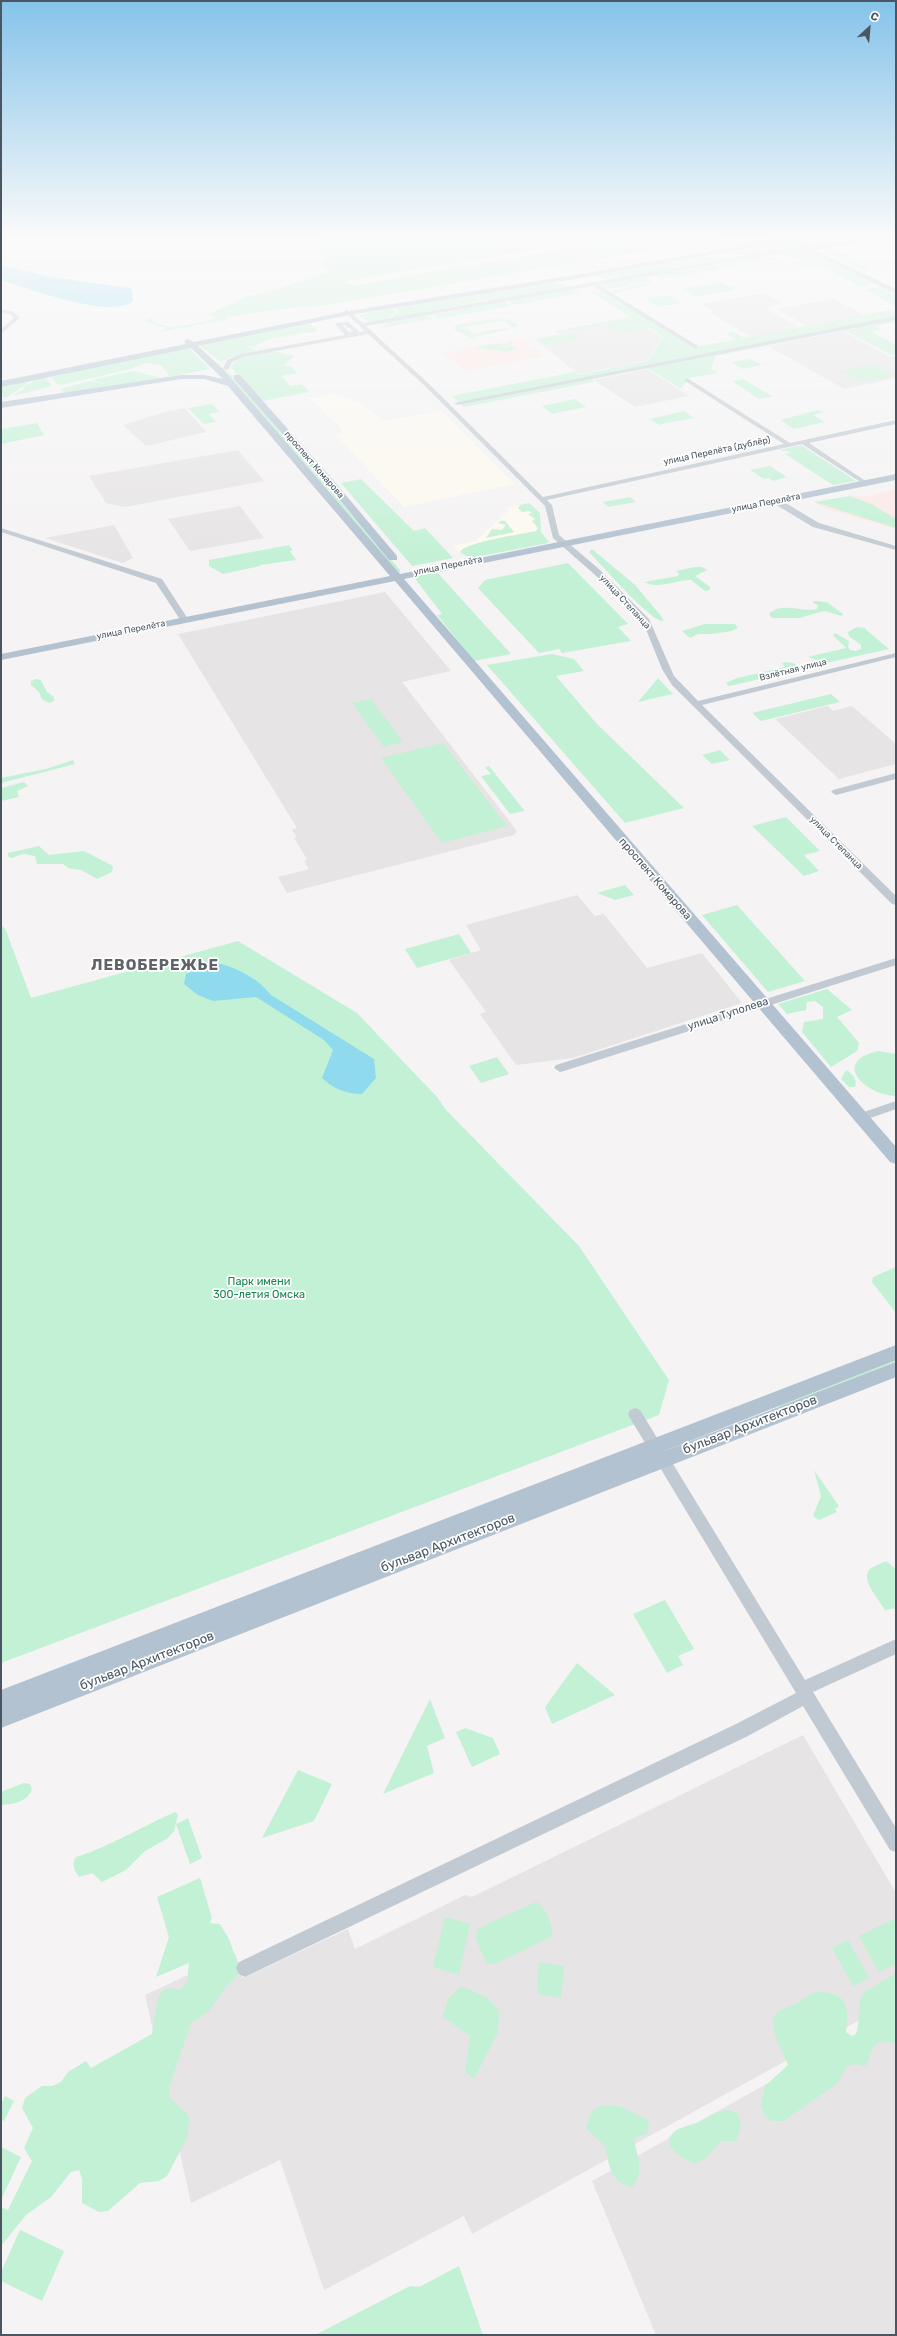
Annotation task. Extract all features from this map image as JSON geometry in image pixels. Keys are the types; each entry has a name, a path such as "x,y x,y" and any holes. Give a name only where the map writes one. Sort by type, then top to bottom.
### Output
{"main road":[{"path":"1,380 180,345"},
{"path":"1,384 181,345"},
{"name":"проспект Комарова","path":"195,345 223,366 247,388 314,464 407,574 417,589 415,600"},
{"name":"проспект Комарова","path":"223,366 232,387 896,1158"},
{"path":"1,405 181,377 223,366"},
{"path":"181,377 204,377 232,387 247,388"},
{"path":"300,466 314,464"},
{"name":"улица Перелёта","path":"1,656 896,477"},
{"path":"323,493 337,491"},
{"name":"бульвар Архитекторов","path":"1,1717 658,1452 896,1352"},
{"name":"бульвар Архитекторов","path":"1,1700 658,1452 896,1369"}],"street":[{"path":"223,366 236,357 296,345"},
{"name":"улица Степанца","path":"385,345 428,384 542,499 551,511 553,532 597,572 646,622 652,631 668,675 695,704 896,902"},
{"path":"744,345 456,402 755,345"},
{"path":"686,380 789,444"},
{"name":"улица Перелёта (дублёр)","path":"542,499 789,444 896,422"},
{"path":"803,442 865,483"},
{"path":"776,501 816,525 896,548"},
{"path":"3,532 158,581 184,619"},
{"name":"Взлётная улица","path":"695,704 896,655"},
{"path":"836,792 896,776"},
{"name":"улица Туполева","path":"560,1068 896,961"},
{"path":"862,1117 896,1106"},
{"path":"635,1414 896,1844"},
{"path":"245,1968 735,1733 804,1692 896,1646"}],"shaded area":[{"path":"478,345 532,345 545,356 466,371 441,353 457,350 456,349"},
{"path":"542,345 657,345 647,361 578,374"},
{"path":"868,345 890,357 896,356 896,378 844,389 768,346"},
{"path":"647,369 689,396 635,407 594,380"},
{"path":"331,394 357,402 384,421 442,411 514,484 404,507 336,435 344,431 310,398"},
{"path":"185,408 206,432 146,446 123,425 168,411"},
{"path":"238,450 264,481 125,507 106,503 89,476"},
{"path":"896,489 896,529 829,510 815,503 853,495 863,497"},
{"path":"520,505 518,508 523,512 529,511 532,513 529,514 535,519 538,528 536,531 482,542 467,547 460,553 453,546 476,541 509,510 505,508"},
{"path":"240,506 264,538 190,551 168,519"},
{"path":"114,525 133,558 123,563 45,538"},
{"path":"385,592 451,671 402,682 517,831 514,835 287,893 278,877 309,869 304,861 307,859 294,838 297,837 292,830 297,828 178,634"},
{"path":"828,706 833,711 852,706 896,744 896,764 839,779 775,719"},
{"path":"577,895 595,916 604,914 647,968 702,953 742,1003 573,1058 516,1065 480,1014 486,1012 449,960 481,950 466,925"},
{"path":"803,1735 896,1893 896,2000 472,2234 464,2216 324,2290 280,2160 191,2203 145,1995 235,1953 243,1978 348,1929 355,1949 465,1895 472,1897"},
{"path":"896,2012 896,2335 656,2335 592,2181"}],"green space":[{"path":"257,345 260,348 276,346 261,349 256,346 247,347 256,350 231,357 221,362 200,346"},
{"path":"509,345 499,347 512,346 516,348 516,350 507,352 476,348 480,346"},
{"path":"658,345 692,345 695,347 707,345 770,345 716,356 711,368 718,373 689,378 681,389 647,368 593,379 593,382 464,407 451,396 575,372 578,375 648,361"},
{"path":"872,345 896,345 896,354 891,355"},
{"path":"196,347 235,378 334,490 327,490"},
{"path":"184,348 190,349 210,369 170,377 161,365 146,363 131,369 61,385 57,384 51,377 62,375 60,373"},
{"path":"273,351 295,356 283,366 291,366 297,373 282,376 290,386 302,384 309,392 262,401 230,367 238,359"},
{"path":"750,359 762,365 743,369 731,362"},
{"path":"873,364 894,376 862,382 841,371"},
{"path":"133,371 162,378 64,393 60,389 90,381 106,384 91,380"},
{"path":"45,377 52,385 49,387 12,396 24,389 23,387 33,381"},
{"path":"743,379 772,397 759,399 732,381"},
{"path":"30,381 8,397 1,398 1,384"},
{"path":"575,399 586,407 552,414 542,406"},
{"path":"212,404 220,412 209,414 216,422 204,424 188,408"},
{"path":"818,410 822,412 813,415 825,422 794,429 780,420"},
{"path":"684,411 694,418 673,422 667,419 672,422 659,425 650,419"},
{"path":"37,423 44,435 1,444 1,429"},
{"path":"801,445 856,481 833,485 785,454 792,452 779,450"},
{"path":"770,466 787,477 773,481 769,478 764,479 750,470"},
{"path":"361,479 414,531 425,528 453,558 412,566 341,483"},
{"path":"333,491 400,570 400,572 398,572 328,492"},
{"path":"850,496 873,505 896,519 896,528 814,502"},
{"path":"630,497 636,502 608,507 603,502"},
{"path":"529,503 540,513 541,532 549,542 548,543 476,557 466,556 460,552 464,548 472,545 507,536 536,531 538,528 532,521 535,519 528,514 532,513 529,511 522,512 518,508 520,505"},
{"path":"505,521 514,532 486,538 492,529 502,530 506,525 498,523"},
{"path":"289,545 293,550 290,551 296,560 260,565 223,574 209,566 209,560"},
{"path":"592,549 635,585 662,617 663,621 648,613 626,591 589,552"},
{"path":"568,563 628,624 618,627 631,641 562,653 559,649 539,653 478,588 485,580"},
{"path":"702,567 707,570 695,576 710,587 710,590 705,591 691,580 661,585 649,584 645,582 678,576 679,574 676,571"},
{"path":"436,571 511,654 474,661 437,615 442,614 416,580 415,575"},
{"path":"814,601 827,602 843,614 842,616 824,611 799,618 772,618 769,614 780,608 805,610 817,609 818,605 813,603"},
{"path":"705,624 735,624 738,628 732,631 698,634 690,638 682,631"},
{"path":"857,627 864,628 889,649 826,663 808,657 846,648 833,635 835,633 849,641 848,647 850,650 855,651 861,649 861,645 849,636 848,632"},
{"path":"552,654 574,659 584,671 556,676 597,724 684,808 625,823 487,665"},
{"path":"782,663 793,663 798,666 796,671 729,686 726,683 737,678 785,667"},
{"path":"658,678 673,694 638,702"},
{"path":"36,679 41,680 47,692 54,697 54,701 49,703 42,699 39,692 31,685 31,681"},
{"path":"831,694 840,702 761,721 752,713"},
{"path":"371,699 403,742 384,747 352,703"},
{"path":"443,743 507,826 442,843 381,758"},
{"path":"720,750 730,760 712,764 702,755"},
{"path":"73,760 75,764 1,783 1,778 46,769"},
{"path":"489,766 524,811 510,814 481,776 491,774 485,767"},
{"path":"24,782 28,786 17,791 19,797 1,801 1,788"},
{"path":"786,817 820,851 804,855 819,871 804,876 752,826"},
{"path":"39,846 49,855 84,851 113,866 112,872 97,879 81,870 68,868 63,864 37,864 35,856 23,854 11,858 8,856 8,853"},
{"path":"625,885 634,895 615,900 597,893"},
{"path":"737,905 805,981 768,992 702,915"},
{"name":"Парк имени 300-летия Омска","path":"1,926 5,928 31,998 238,941 357,1013 437,1097 447,1111 579,1246 669,1380 659,1415 1,1663"},
{"path":"459,934 471,953 417,968 405,949"},
{"path":"827,989 852,1010 837,1017 859,1043 857,1051 831,1067 802,1032 804,1022 823,1019 823,1007 815,1001 807,1002 806,1010 787,1014 778,1004"},
{"path":"879,1051 896,1054 896,1096 884,1094 872,1089 863,1083 857,1076 855,1069 857,1062 865,1055"},
{"path":"497,1057 509,1074 481,1083 469,1066"},
{"path":"846,1070 854,1077 856,1082 855,1087 849,1087 841,1079"},
{"path":"896,1267 896,1313 872,1282 873,1277"},
{"path":"896,1358 896,1363 780,1408 779,1405"},
{"path":"814,1470 839,1506 835,1509 837,1512 819,1520 813,1516 821,1496"},
{"path":"886,1561 896,1569 896,1608 885,1610 869,1585 867,1575 869,1570"},
{"path":"665,1600 694,1649 678,1656 683,1665 667,1673 633,1614"},
{"path":"577,1663 615,1695 552,1724 545,1707"},
{"path":"430,1699 445,1738 427,1746 434,1773 383,1794"},
{"path":"465,1728 493,1738 500,1754 472,1767 456,1732"},
{"path":"298,1770 332,1784 314,1821 262,1838"},
{"path":"24,1783 30,1784 32,1790 23,1800 1,1805 1,1792"},
{"path":"175,1812 178,1815 174,1831 168,1838 145,1851 126,1870 102,1882 92,1873 79,1877 74,1865 76,1857 113,1842"},
{"path":"188,1818 202,1858 190,1864 176,1824"},
{"path":"200,1878 212,1918 210,1923 220,1924 229,1939 241,1972 225,1988 209,2011 191,2023 169,2088 170,2098 189,2116 188,2136 167,2176 159,2181 140,2183 108,2211 99,2212 82,2203 82,2179 79,2170 71,2172 51,2197 26,2215 1,2246 1,2207 8,2210 32,2161 24,2148 33,2128 22,2108 25,2098 42,2086 52,2086 61,2082 68,2072 86,2061 91,2068 152,2034 158,1998 163,1990 172,1988 180,1990 187,1983 189,1963 156,1977 169,1937 157,1897"},
{"path":"536,1902 546,1912 552,1929 551,1937 494,1964 486,1963 476,1938 477,1929"},
{"path":"445,1917 470,1924 459,1975 433,1967"},
{"path":"896,1918 896,1964 879,1972 859,1936"},
{"path":"848,1940 869,1978 853,1986 832,1948"},
{"path":"539,1962 564,1966 561,1998 537,1994"},
{"path":"896,1973 896,2043 883,2042 875,2045 865,2066 857,2064 847,2066 837,2084 783,2121 772,2121 765,2116 761,2106 765,2086 788,2065 777,2040 773,2025 773,2020 777,2013 813,1993 821,1992 835,1994 842,1999 846,2005 846,2032 852,2036 856,2034 860,2003 863,1993"},
{"path":"461,1986 486,1997 499,2011 498,2032 474,2079 465,2072 470,2036 443,2017 448,1999"},
{"path":"5,2096 14,2101 4,2121 1,2120 1,2104"},
{"path":"600,2106 619,2106 647,2119 649,2123 647,2134 636,2137 634,2141 639,2159 639,2171 636,2182 632,2187 625,2185 615,2177 608,2161 606,2147 586,2128 591,2112"},
{"path":"727,2110 738,2113 741,2125 736,2141 721,2141 706,2158 694,2164 675,2152 671,2147 669,2143 670,2138 675,2131 699,2122 716,2113"},
{"path":"1,2147 21,2157 1,2200"},
{"path":"20,2230 64,2251 42,2301 1,2281 1,2272"},
{"path":"459,2266 483,2335 315,2335 410,2286 419,2287"}],"water":[{"path":"221,964 248,975 266,989 271,995 374,1059 376,1078 362,1094 345,1092 336,1088 322,1078 333,1050 324,1040 256,997 213,1001 198,995 184,984 186,974 207,965"}],"district":[{"name":"ЛЕВОБЕРЕЖЬЕ","path":"155,966"}]}
